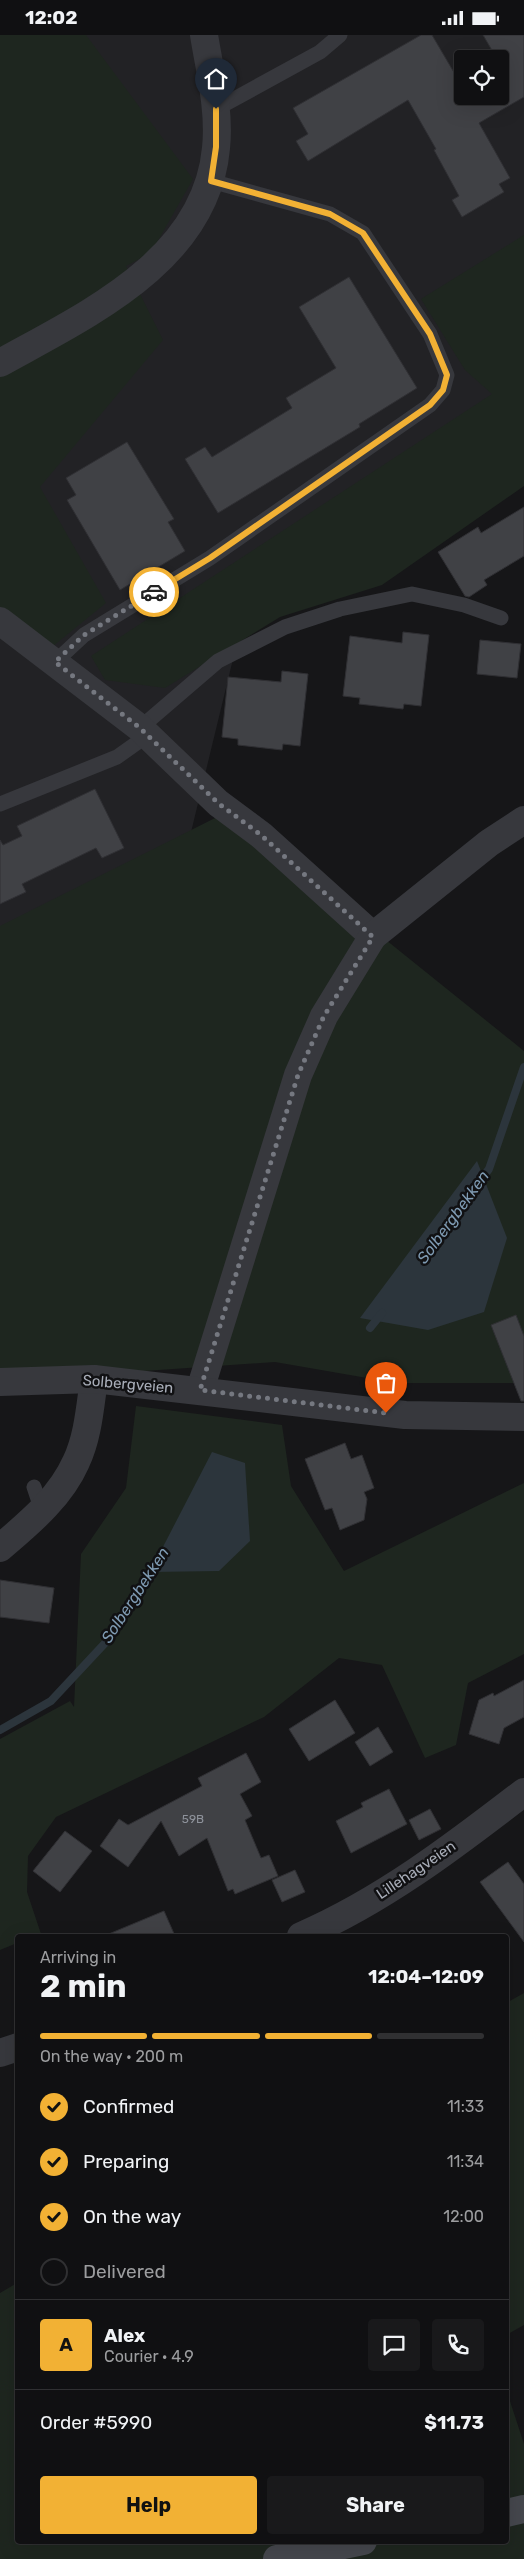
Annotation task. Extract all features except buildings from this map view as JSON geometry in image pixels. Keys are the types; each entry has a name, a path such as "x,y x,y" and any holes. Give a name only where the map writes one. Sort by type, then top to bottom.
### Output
{"main road":[{"path":"509,2512 524,2509"},
{"path":"277,2559 349,2544"}],"street":[{"path":"0,363 106,304 158,262 188,225 211,181 216,147 216,109 204,35"},
{"path":"0,621 144,732 218,803 261,835 373,937"},
{"path":"200,1390 298,1075 324,1016 373,937 489,843 524,820"},
{"path":"0,1548 38,1499 76,1462 86,1432 94,1379"},
{"name":"Solbergveien","path":"0,1382 94,1379 405,1415 524,1417"},
{"name":"Lillehagveien","path":"305,1934 330,1923 403,1881 524,1792"},
{"path":"0,2053 15,2048"}],"lane":[{"path":"216,109 320,52 340,35"},
{"path":"55,662 84,635 218,552 430,405 443,390 447,375 430,334 363,233 330,214 211,181"},
{"path":"0,804 117,757 218,661 285,627 340,609 412,594 464,605 501,618"}],"shaded area":[{"path":"0,35 524,35 524,392 250,589 168,927 0,978"},
{"path":"0,35 86,35 193,179 151,253 126,266 163,340 40,487 106,603 47,651 0,613"},
{"path":"524,235 524,486 382,585 280,617 165,688 105,680 91,656 492,394 465,370 421,299"},
{"path":"227,812 524,1051 524,1383 396,1383 275,1362 0,1381 0,926"},
{"path":"136,1406 282,1425 291,1486 344,1571 524,1483 524,1654 468,1683 456,1745 425,1758 382,1665 339,1658 264,1717 56,1817 28,1856 27,1892 41,1934 15,1934 15,1944 0,1950 0,1739 70,1701 74,1707 81,1554 126,1488"},
{"path":"524,1993 524,2325 509,2333 509,2001"},
{"path":"15,2284 15,2544 509,2544 509,2398 524,2444 524,2559 0,2559 0,2293"}],"water":[{"path":"477,1161 507,1238 484,1312 428,1330 360,1318"},
{"path":"212,1452 245,1463 250,1541 219,1571 150,1572"}],"waterway":[{"name":"Solbergbekken","path":"477,1185 489,1169 524,1067"},
{"name":"Solbergbekken","path":"370,1328 382,1313"},
{"name":"Solbergbekken","path":"0,1730 51,1701 107,1641 155,1565"}],"way so far":[{"path":"154,592 84,635 55,662 140,728 218,803 261,835 373,937 324,1016 298,1075 200,1390 289,1403 386,1413"}],"route":[{"path":"154,592 210,558 430,405 443,390 447,375 430,334 363,233 330,214 211,181 216,147 216,109"}]}
